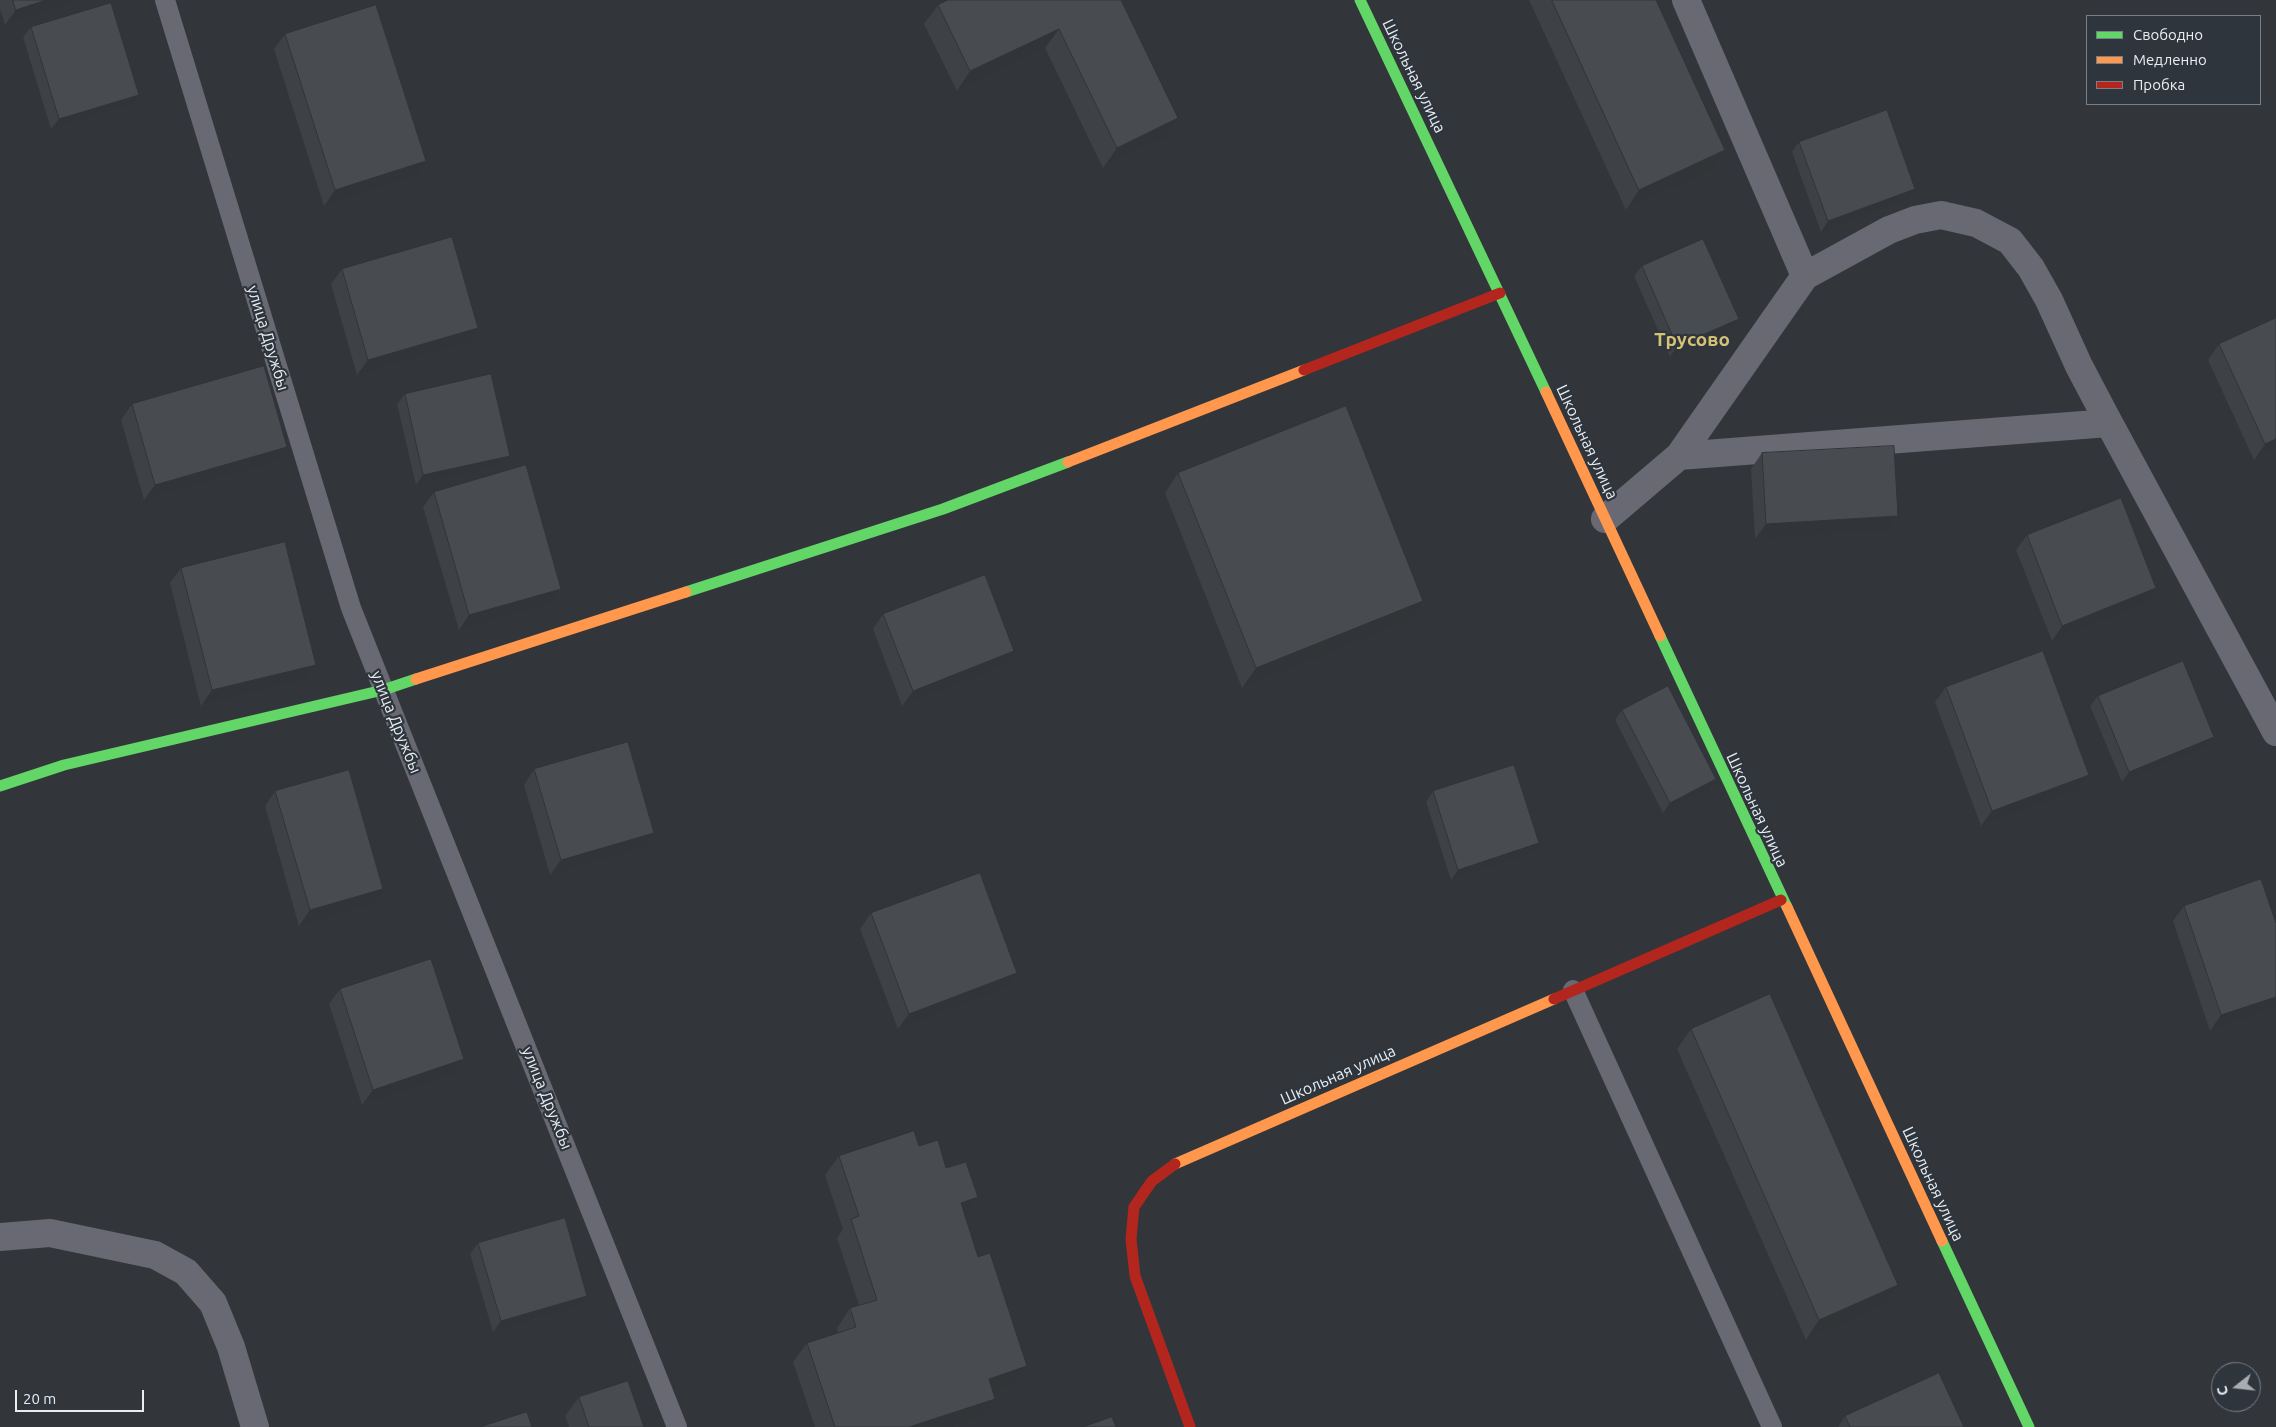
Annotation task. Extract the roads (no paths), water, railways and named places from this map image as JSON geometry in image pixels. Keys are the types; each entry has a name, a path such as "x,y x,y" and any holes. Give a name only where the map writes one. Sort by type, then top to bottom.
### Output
{"street":[{"name":"Школьная улица","path":"1360,0 1500,293 1781,900 2029,1427"},
{"path":"1686,0 1805,276"},
{"path":"1604,519 1679,456 1805,276 1889,230 1914,220 1941,215 1976,223 2010,241 2031,268 2049,300 2108,423 2276,732"},
{"path":"0,786 64,766 383,690 943,509 1092,453 1500,293"},
{"path":"1679,456 2108,423"},
{"name":"Школьная улица","path":"1190,1427 1134,1276 1131,1239 1134,1206 1152,1181 1174,1164 1781,900"},
{"path":"0,1237 50,1232 155,1255 186,1272 212,1303 231,1347 255,1427"}],"lane":[{"name":"улица Дружбы","path":"164,0 351,608 677,1427"},
{"path":"1572,990 1772,1427"}],"district":[{"name":"Трусово","path":"1692,340"}]}
